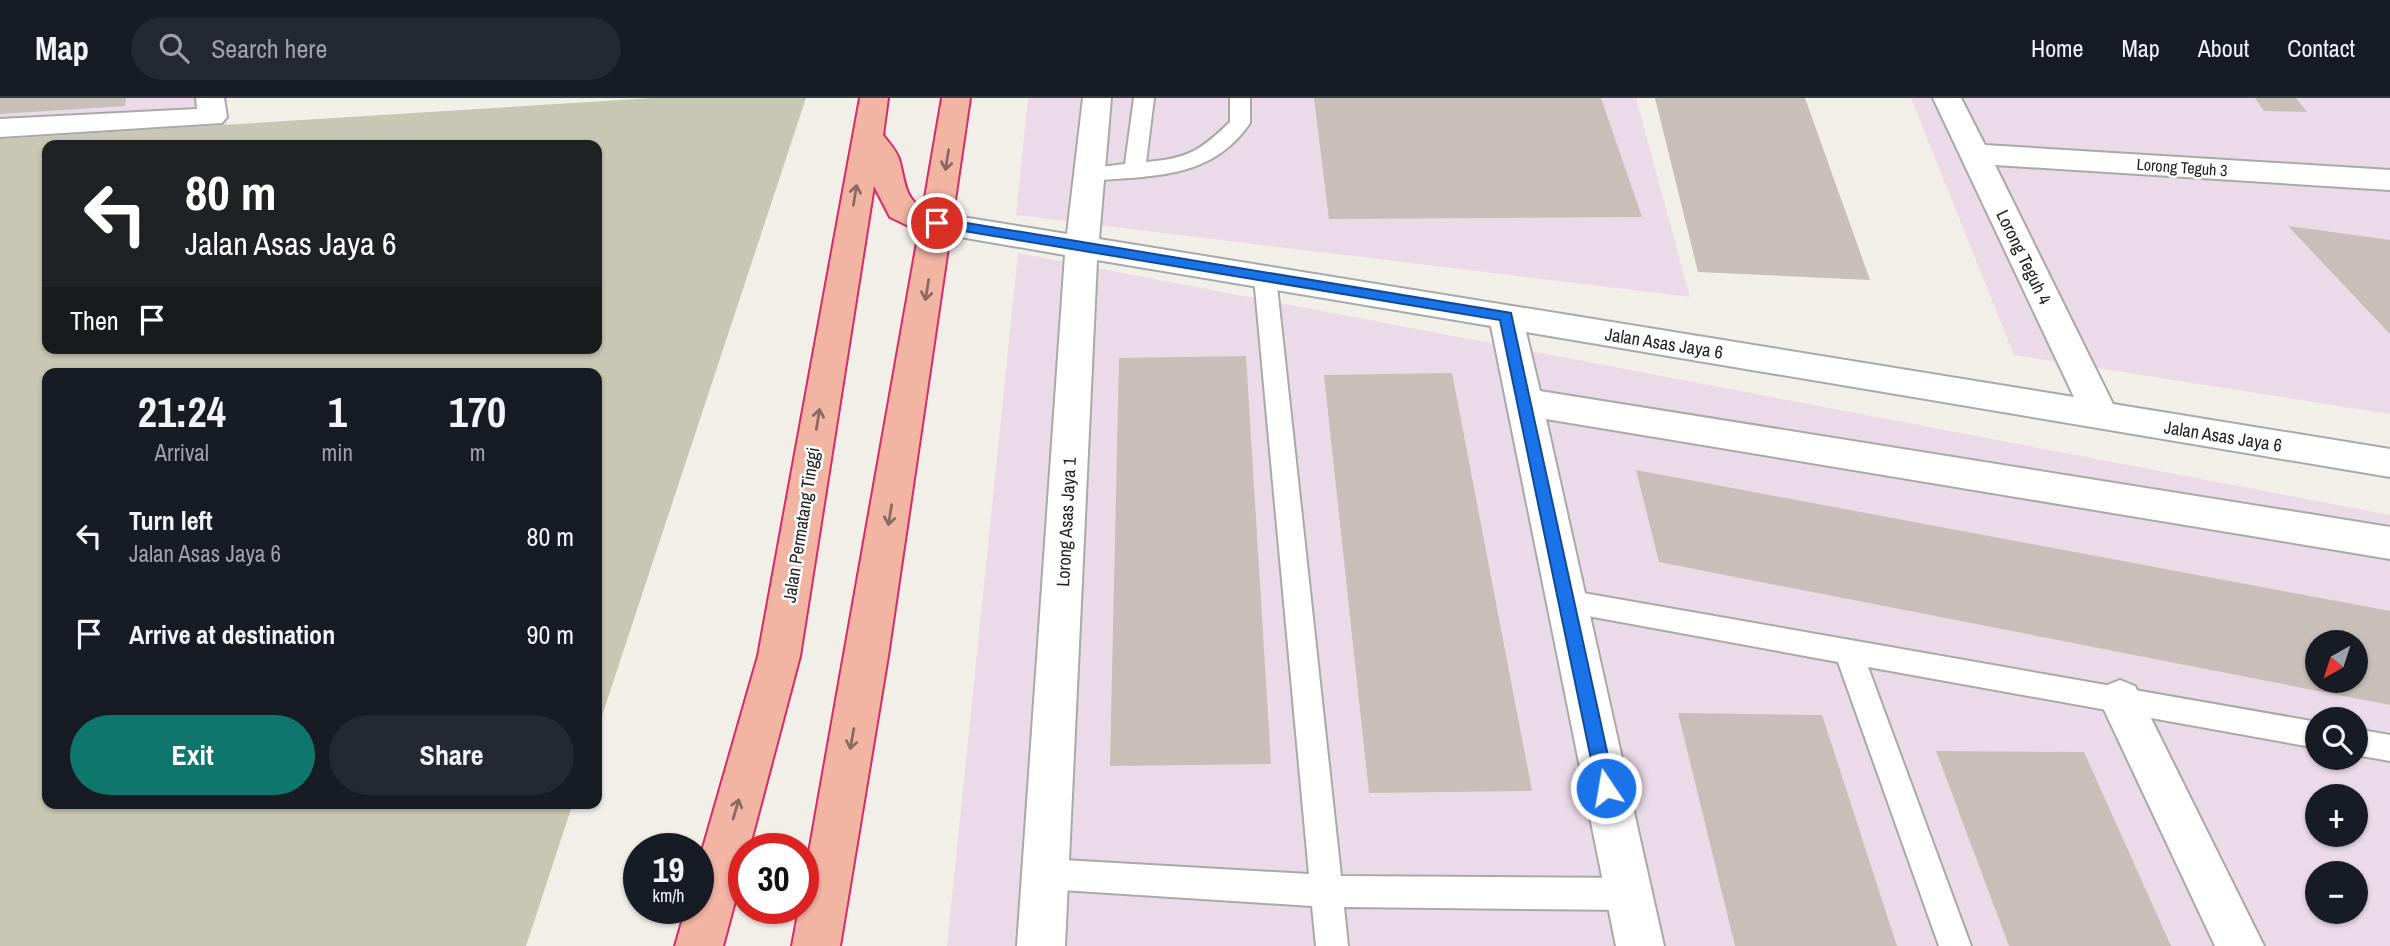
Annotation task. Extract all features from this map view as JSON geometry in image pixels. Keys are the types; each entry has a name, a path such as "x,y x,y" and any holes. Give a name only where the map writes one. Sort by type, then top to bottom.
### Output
{"highway":[{"path":"816,946 956,98"},
{"path":"870,115 883,156 891,195 901,210 920,221 937,223"},
{"name":"Jalan Permatang Tinggi","path":"699,946 779,656 870,115"}],"street":[{"path":"0,128 212,117 211,98"},
{"name":"Lorong Asas Jaya 1","path":"1041,946 1082,246 1097,98"},
{"name":"Lorong Teguh 4","path":"1947,98 2101,415"},
{"name":"Lorong Teguh 3","path":"1974,154 2390,180"},
{"name":"Jalan Asas Jaya 6","path":"937,223 2390,463"},
{"path":"1506,317 1640,946"},
{"path":"1524,402 2390,543"},
{"path":"2120,699 2240,946"}],"lane":[{"path":"1135,170 1144,98"},
{"path":"1091,174 1181,166 1211,152 1240,123 1240,98"},
{"path":"1265,277 1332,946"},
{"path":"1566,601 2305,733"},
{"path":"1847,650 1955,946"},
{"path":"2368,744 2390,748"},
{"path":"1046,873 1327,891 1629,894"}],"shaded area":[{"path":"0,98 227,98 227,126 0,139"},
{"path":"653,98 806,98 602,716 602,368 42,368 42,809 571,809 526,946 0,946 0,139"},
{"path":"1028,98 1636,98 1690,297 1016,215"},
{"path":"1911,98 2390,98 2390,414 2014,355"},
{"path":"1018,253 2390,515 2390,946 947,946"}],"building":[{"path":"0,98 126,98 125,106 0,114"},
{"path":"1314,98 1601,98 1642,217 1329,219"},
{"path":"1655,98 1805,98 1870,280 1698,272"},
{"path":"2255,98 2296,98 2307,112 2264,111"},
{"path":"2288,226 2390,240 2390,334"},
{"path":"1246,356 1271,764 1110,766 1119,358"},
{"path":"1452,373 1532,791 1369,793 1324,375"},
{"path":"1636,470 2390,611 2390,705 2329,693 2368,693 2368,630 2305,630 2305,688 1659,562"},
{"path":"1678,713 1822,715 1897,946 1735,946"},
{"path":"1936,751 2084,752 2171,946 2009,946"}],"route":[{"path":"937,223 1506,317 1606,788"}]}
